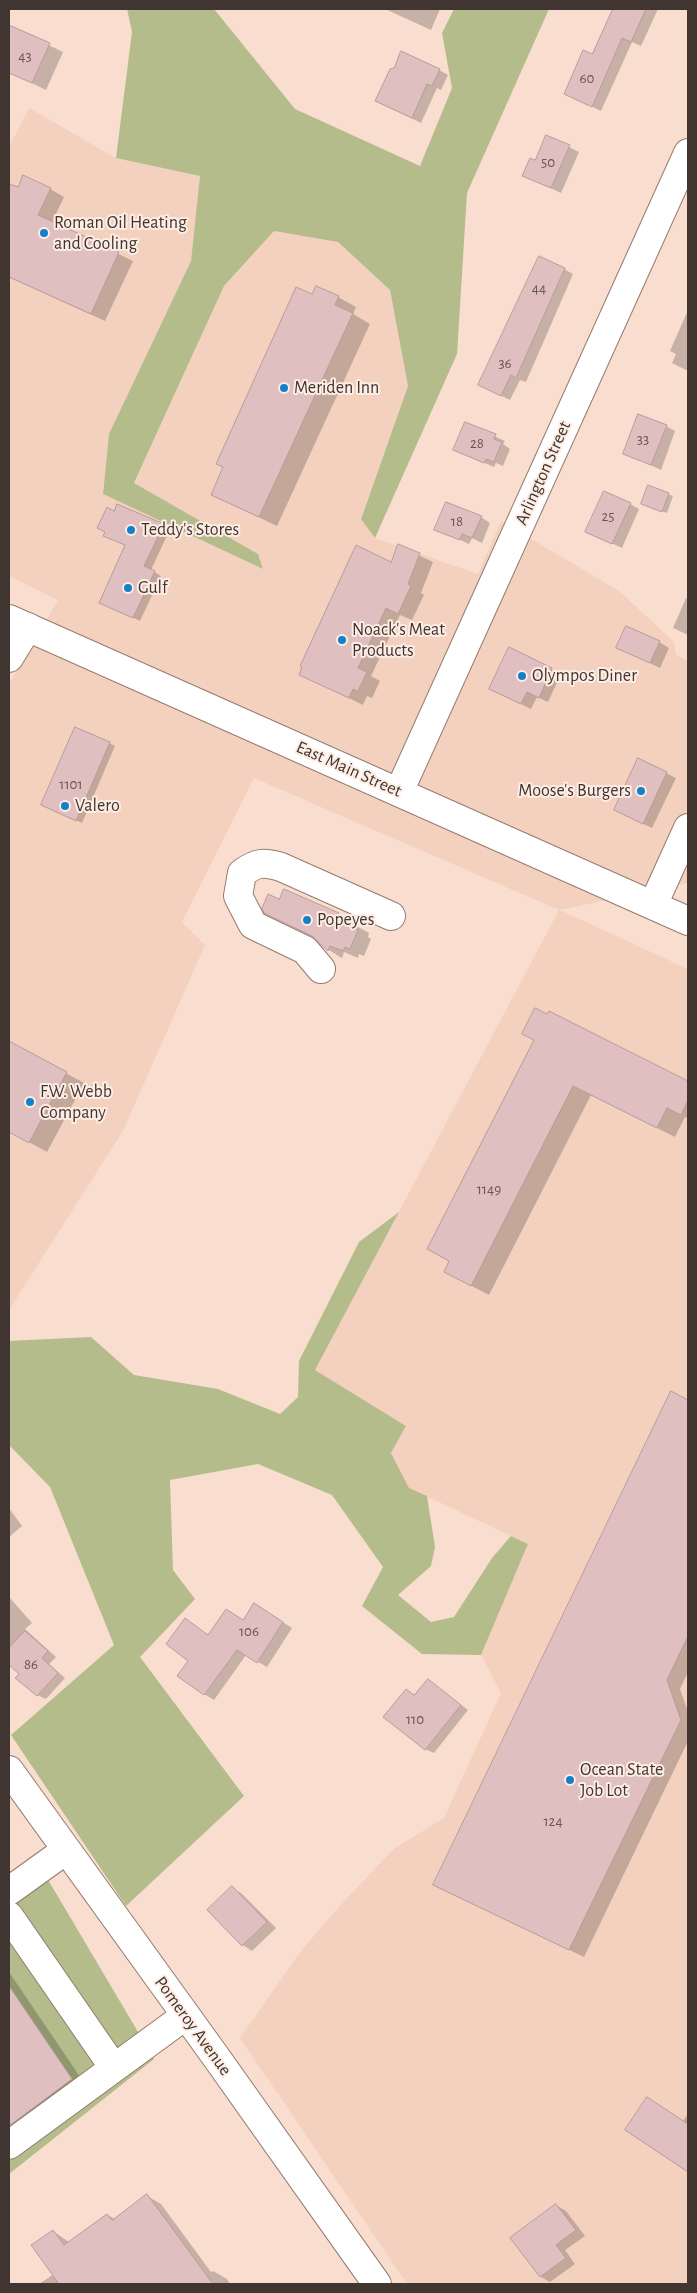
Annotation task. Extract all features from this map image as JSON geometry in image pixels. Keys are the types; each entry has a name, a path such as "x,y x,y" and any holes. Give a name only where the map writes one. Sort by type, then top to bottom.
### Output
{"main road":[{"name":"Arlington Street","path":"399,792 688,153"},
{"name":"East Main Street","path":"18,623 688,920"},
{"path":"9,658 18,623"},
{"path":"653,905 688,828"},
{"path":"321,969 305,950 253,925 247,914 255,889 263,878 281,867 391,916"},
{"name":"Pomeroy Avenue","path":"9,1770 377,2284"},
{"path":"9,1890 66,1850"},
{"path":"9,1916 114,2068"},
{"path":"9,2145 186,2016"}],"shaded area":[{"path":"29,108 116,158 200,176 191,261 109,434 103,494 263,569 258,554 134,484 224,286 274,231 338,242 390,290 408,386 361,518 375,538 478,574 501,521 619,591 674,642 676,655 688,661 688,883 560,910 688,969 688,2284 407,2284 240,2038 301,1951 345,1900 395,1848 444,1818 501,1693 481,1655 528,1544 409,1488 391,1453 406,1426 315,1370 559,910 254,778 182,922 205,945 123,1131 9,1310 9,684 58,600 9,576 9,147"}],"green space":[{"path":"127,9 214,9 295,109 420,166 452,88 442,33 454,9 549,9 467,193 457,354 375,538 361,519 408,386 390,290 338,242 274,231 224,286 134,483 258,554 263,569 103,494 109,434 191,261 200,176 116,158 132,32"},
{"path":"399,1212 315,1370 406,1426 391,1453 409,1488 427,1496 435,1547 431,1566 398,1595 431,1622 454,1617 492,1558 511,1536 528,1544 481,1655 422,1654 362,1606 383,1567 332,1495 258,1464 170,1480 173,1570 195,1599 140,1657 244,1796 126,1906 11,1735 114,1645 50,1487 9,1445 9,1341 91,1337 134,1375 218,1389 280,1414 298,1397 299,1361 359,1242"},
{"path":"47,1878 154,2059 9,2174 9,1900"}],"building":[{"path":"613,9 646,9 631,42 622,38 592,107 564,94 583,50 592,54"},
{"path":"9,25 50,43 32,83 9,73"},
{"path":"401,51 440,69 432,86 427,84 412,118 375,101 390,69 394,68"},
{"path":"546,135 570,145 551,188 522,176 530,158 535,160"},
{"name":"Roman Oil Heating and Cooling","path":"23,175 51,188 38,215 119,252 91,314 9,277 9,184 18,187"},
{"path":"539,256 565,268 516,378 511,375 501,396 478,385"},
{"name":"Meriden Inn","path":"316,286 339,296 335,305 353,313 259,517 211,495 223,467 216,464 296,287 312,294"},
{"path":"638,414 667,425 651,465 623,454"},
{"path":"465,422 496,434 494,439 502,442 494,462 486,459 484,463 453,450"},
{"path":"648,485 669,493 662,512 641,504"},
{"path":"604,491 631,503 612,544 585,532"},
{"path":"446,502 482,516 472,538 462,534 460,540 434,530"},
{"path":"117,504 164,524 144,566 155,571 133,618 99,603 125,545 103,536 105,532 97,528 107,507 114,511"},
{"name":"Noack's Meat Products","path":"398,544 420,553 408,584 411,586 398,614 386,608 358,668 367,672 358,691 353,689 349,698 299,675 302,667 300,666 356,545 391,562"},
{"path":"626,626 660,641 650,663 616,648"},
{"name":"Olympos Diner","path":"509,647 552,668 539,698 527,692 521,704 489,689"},
{"path":"75,727 110,742 76,821 41,805"},
{"name":"Moose's Burgers","path":"638,758 667,772 643,824 614,810"},
{"name":"Popeyes","path":"284,889 339,913 337,916 356,924 354,928 358,930 350,949 345,947 343,951 330,946 328,951 312,936 264,913 262,908 268,894 279,899"},
{"path":"535,1008 547,1014 549,1011 688,1081 688,1100 681,1115 667,1108 657,1128 573,1086 471,1286 444,1272 449,1261 427,1249 534,1040 522,1034"},
{"name":"F.W. Webb Company","path":"9,1041 67,1072 29,1143 9,1132"},
{"path":"671,1391 688,1400 688,1636 667,1680 681,1720 569,1950 433,1885"},
{"path":"254,1603 283,1622 257,1663 237,1650 204,1695 177,1676 188,1661 166,1644 185,1618 208,1635 226,1609 243,1620"},
{"path":"25,1631 48,1651 42,1658 58,1673 37,1696 15,1678 19,1674 9,1665 9,1648"},
{"path":"428,1679 461,1705 425,1750 383,1717 406,1689 414,1695"},
{"path":"232,1886 267,1922 242,1946 207,1910"},
{"path":"9,1986 72,2079 9,2126"},
{"path":"647,2097 688,2124 688,2172 625,2130"},
{"path":"147,2194 213,2284 59,2284 31,2245 53,2230 64,2245 107,2214 112,2220"},
{"path":"556,2204 576,2230 556,2245 566,2258 540,2277 510,2238"}],"place":[{"name":"Roman Oil Heating and Cooling","path":"44,233"},
{"name":"Meriden Inn","path":"284,388"},
{"name":"Teddy's Stores","path":"131,530"},
{"name":"Gulf","path":"128,588"},
{"name":"Noack's Meat Products","path":"342,640"},
{"name":"Olympos Diner","path":"522,676"},
{"name":"Moose's Burgers","path":"641,791"},
{"name":"Valero","path":"65,806"},
{"name":"Popeyes","path":"307,920"},
{"name":"F.W. Webb Company","path":"30,1102"},
{"name":"Ocean State Job Lot","path":"570,1780"}]}
